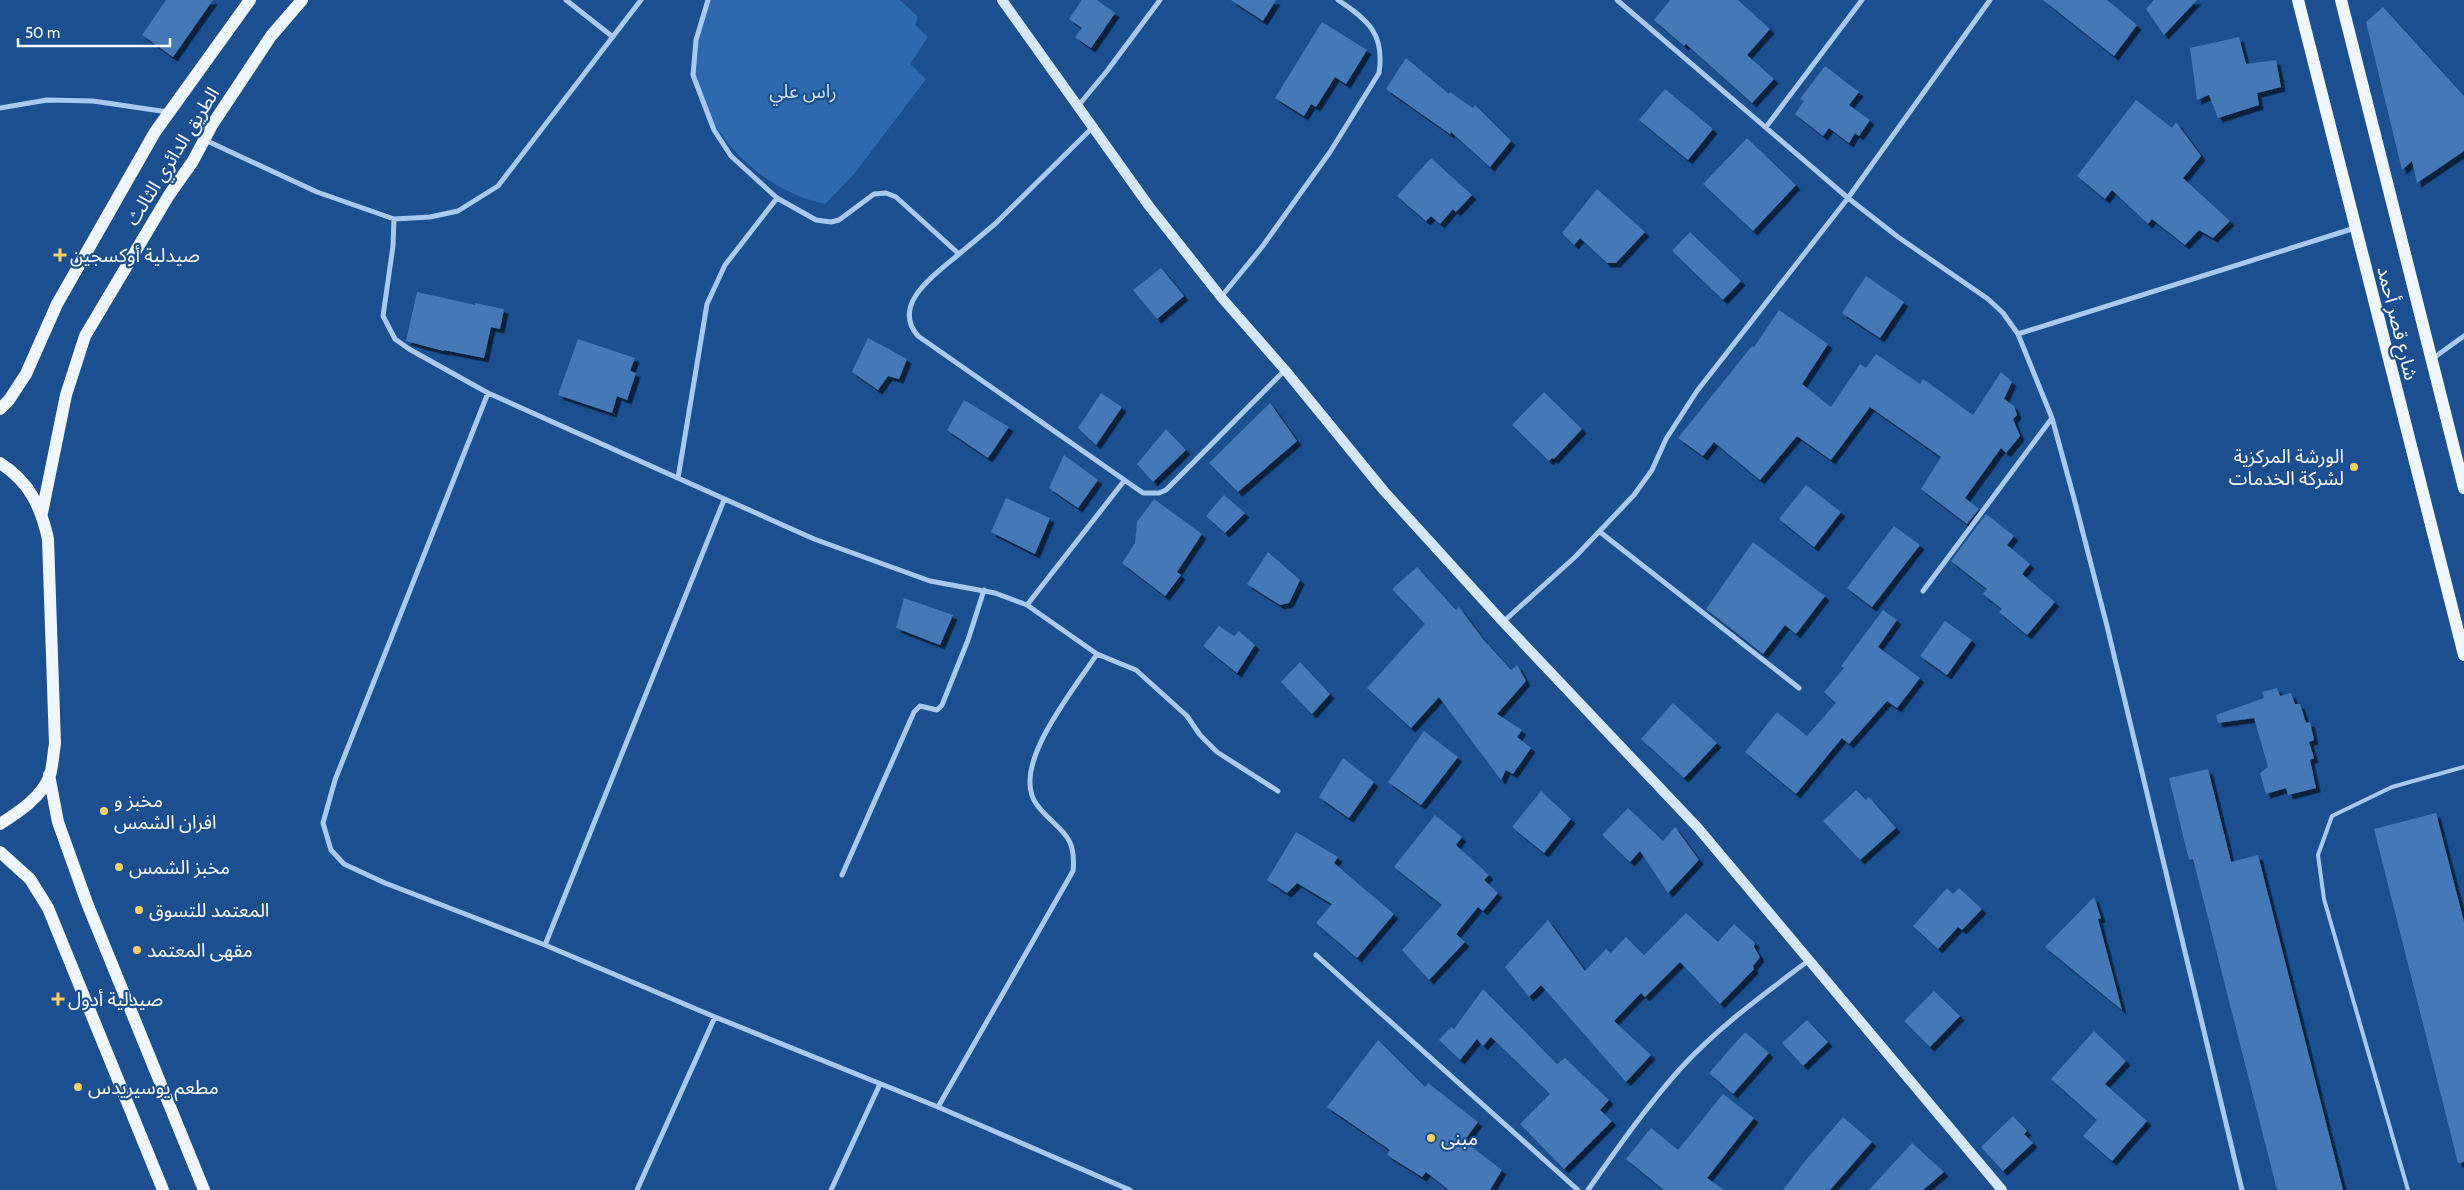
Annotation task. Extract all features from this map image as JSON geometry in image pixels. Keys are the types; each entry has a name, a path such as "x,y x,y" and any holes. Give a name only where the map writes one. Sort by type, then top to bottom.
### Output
{"main road":[{"name":"الطريق الدائري الثالث","path":"0,409 9,400 26,374 57,304 155,132 250,0"},
{"name":"الطريق الدائري الثالث","path":"42,513 66,395 85,336 165,203 193,161 212,125 271,36 302,0"},
{"name":"شارع قصر أحمد","path":"2298,0 2464,656"},
{"name":"شارع قصر أحمد","path":"2341,0 2464,488"},
{"path":"0,463 12,471 29,488 42,513 48,539 54,734 50,776 58,822 87,903 204,1190"},
{"path":"0,824 18,813 34,799 50,776"},
{"path":"0,852 30,879 48,908 162,1190"}],"street":[{"path":"566,0 613,37"},
{"path":"204,140 317,192 394,219 430,217 458,210 498,186 641,0"},
{"path":"708,0 696,40 693,75 714,130 731,156 777,198 816,220 831,222 839,220 874,194 886,193 896,196 959,254"},
{"path":"1002,0 1149,206 1221,297 1285,370 1384,491 1504,622 1698,828 2002,1190"},
{"path":"1078,106 1107,71 1160,0"},
{"path":"1221,297 1262,247 1330,152 1378,73 1380,61 1378,41 1372,28 1363,16 1338,0"},
{"path":"1617,0 1848,198 1898,237 1988,299 2018,334 2052,418 2107,626 2242,1190"},
{"path":"1766,126 1862,0"},
{"path":"1504,622 1600,532 1634,495 1652,470 1666,439 1697,392 1848,198 1990,0"},
{"path":"0,108 56,100 93,101 171,112"},
{"path":"1092,128 995,224 959,254 912,299 908,320 912,328 933,347 1143,493 1159,493 1166,490 1285,370"},
{"path":"678,478 706,304 725,265 777,198"},
{"path":"394,219 393,246 383,316 387,327 395,339 409,349 488,393 814,539 930,581 984,590 1027,605 1097,654 1136,670 1187,716 1200,735 1217,752 1278,791"},
{"path":"2018,334 2355,228"},
{"path":"2432,360 2464,336"},
{"path":"488,393 335,780 323,823 330,850 344,864 385,883 545,945 715,1017 938,1107 1128,1190"},
{"path":"1923,591 2052,418"},
{"path":"1027,605 1124,481"},
{"path":"545,945 724,500"},
{"path":"1600,532 1799,688"},
{"path":"842,875 914,712 920,706 937,710 942,705 968,640 984,590"},
{"path":"938,1107 1073,871 1075,857 1072,843 1067,834 1037,805 1028,782 1032,763 1044,736 1097,654"},
{"path":"1316,955 1578,1190"},
{"path":"1588,1190 1645,1110 1681,1068 1722,1030 1808,961"},
{"path":"637,1190 715,1017"},
{"path":"831,1190 880,1084"}],"lane":[{"path":"2408,1190 2324,899 2318,855 2332,816 2392,787 2464,767"}],"green space":[{"name":"راس علي","path":"709,0 900,0 918,17 915,25 928,37 910,64 926,79 855,173 825,204 802,197 780,187 760,174 741,158 725,140 712,119 701,97 693,66 698,37"}],"building":[{"path":"166,0 213,0 173,57 142,35"},
{"path":"1082,0 1097,0 1115,13 1091,48 1075,37 1082,28 1069,19"},
{"path":"1231,0 1276,0 1263,21"},
{"path":"1670,0 1738,0 1770,29 1747,55 1774,79 1752,103 1686,44 1684,46 1654,20"},
{"path":"2043,0 2107,0 2137,25 2114,56"},
{"path":"2154,0 2197,0 2164,35 2146,9"},
{"path":"2383,7 2464,96 2464,151 2417,183 2412,161 2402,170 2366,22"},
{"path":"1322,22 1367,50 1346,84 1335,77 1316,107 1311,104 1304,116 1275,98"},
{"path":"2239,37 2246,64 2276,60 2281,87 2257,93 2259,105 2218,118 2209,95 2197,100 2190,48"},
{"path":"1406,58 1449,94 1450,92 1473,108 1475,105 1511,141 1490,167 1451,132 1450,134 1386,89"},
{"path":"1825,66 1859,92 1849,105 1870,120 1859,136 1855,133 1849,143 1829,128 1823,136 1795,114 1804,101 1800,99"},
{"path":"1665,89 1713,129 1688,160 1639,120"},
{"path":"2136,100 2172,128 2176,122 2201,156 2183,178 2230,221 2213,238 2199,230 2185,245 2152,219 2148,224 2112,190 2105,199 2077,176"},
{"path":"1747,138 1796,185 1753,231 1703,184"},
{"path":"1431,158 1472,195 1456,212 1453,209 1440,224 1431,216 1426,221 1397,196"},
{"path":"1597,189 1645,232 1616,263 1607,263 1580,238 1574,245 1562,233"},
{"path":"1690,232 1741,281 1723,300 1672,251"},
{"path":"1161,268 1184,296 1157,319 1133,290"},
{"path":"1866,276 1904,302 1880,338 1842,313"},
{"path":"417,292 475,305 475,303 504,309 500,329 491,327 484,358 444,351 406,341"},
{"path":"1779,310 1828,344 1802,384 1831,407 1860,364 1866,368 1876,354 1920,384 1923,379 1973,415 2001,372 2012,382 2004,399 2014,406 2017,415 2013,419 2020,436 2006,453 2001,448 1965,498 1979,509 1967,524 1921,489 1941,457 1870,407 1831,460 1797,436 1760,480 1714,442 1703,456 1678,438 1752,346 1754,347"},
{"path":"868,338 907,359 899,379 888,376 878,390 852,372"},
{"path":"578,339 635,358 630,371 636,373 627,400 617,396 612,413 558,395"},
{"path":"1544,392 1582,429 1554,459 1552,458 1549,461 1512,425"},
{"path":"1101,393 1122,407 1096,445 1078,428"},
{"path":"964,400 1009,427 988,458 947,430"},
{"path":"1270,403 1297,441 1238,492 1209,463"},
{"path":"1166,429 1186,450 1153,482 1137,464"},
{"path":"1064,455 1098,480 1078,508 1049,488"},
{"path":"1806,485 1841,512 1814,547 1779,519"},
{"path":"1224,495 1245,513 1225,533 1206,516"},
{"path":"1006,498 1050,518 1035,554 991,532"},
{"path":"1154,499 1202,534 1177,572 1181,575 1165,596 1122,563 1135,543 1137,522"},
{"path":"1986,514 2014,536 2007,545 2030,564 2022,574 2055,602 2027,635 1999,612 2002,609 1983,594 1987,589 1951,561"},
{"path":"1894,526 1920,545 1872,607 1847,588"},
{"path":"1753,542 1825,596 1796,634 1785,625 1763,654 1706,609"},
{"path":"1268,552 1300,580 1289,603 1280,605 1247,584"},
{"path":"1417,567 1456,610 1459,607 1483,639 1511,670 1517,665 1526,681 1497,714 1522,730 1517,737 1531,748 1513,774 1506,770 1501,780 1439,697 1411,728 1367,688 1425,624 1392,589"},
{"path":"904,598 953,615 940,645 896,628"},
{"path":"1883,610 1897,620 1878,647 1920,678 1897,708 1887,701 1849,744 1842,738 1796,794 1745,752 1777,712 1807,736 1836,703 1824,692 1844,668 1841,666"},
{"path":"1945,621 1972,640 1947,675 1920,656"},
{"path":"1219,626 1234,636 1239,631 1255,645 1237,673 1203,646"},
{"path":"1300,662 1330,694 1312,714 1281,682"},
{"path":"2277,688 2280,696 2291,693 2295,704 2300,704 2306,723 2310,722 2314,740 2309,742 2314,758 2310,760 2316,788 2288,795 2286,788 2266,794 2260,773 2268,767 2254,718 2218,723 2216,715 2264,698 2262,692"},
{"path":"1673,703 1717,743 1684,778 1641,739"},
{"path":"1424,731 1458,757 1421,805 1388,782"},
{"path":"1343,758 1374,782 1349,818 1319,797"},
{"path":"2208,769 2231,862 2258,855 2343,1190 2277,1190 2193,859 2189,860 2169,778"},
{"path":"1856,790 1866,800 1869,797 1896,828 1860,860 1823,821"},
{"path":"1541,791 1571,819 1544,853 1512,827"},
{"path":"1628,808 1663,841 1675,827 1699,860 1668,893 1640,851 1630,862 1602,835"},
{"path":"2436,813 2464,922 2464,1162 2458,1163 2374,829"},
{"path":"1435,815 1462,837 1456,845 1489,875 1484,880 1498,893 1483,911 1478,907 1456,934 1465,942 1429,980 1402,950 1442,905 1394,867"},
{"path":"1296,832 1338,857 1334,863 1394,914 1357,958 1316,923 1332,904 1297,883 1287,893 1267,880"},
{"path":"1947,888 1953,894 1959,888 1982,909 1962,930 1958,927 1938,949 1913,926"},
{"path":"2094,897 2101,918 2098,919 2122,1010 2045,947"},
{"path":"1686,913 1718,942 1734,924 1755,943 1754,947 1760,957 1753,966 1754,969 1720,1004 1680,962 1645,997 1641,993 1614,1021 1651,1055 1626,1082 1541,985 1529,997 1505,967 1548,920 1585,971 1606,949 1611,953 1626,937 1644,955"},
{"path":"1483,989 1557,1064 1565,1058 1609,1100 1600,1110 1612,1121 1564,1169 1520,1124 1550,1094 1491,1037 1483,1046 1477,1039 1460,1060 1439,1040 1451,1027 1454,1029"},
{"path":"1934,991 1960,1016 1930,1047 1904,1021"},
{"path":"1807,1020 1828,1042 1803,1066 1782,1043"},
{"path":"2094,1031 2126,1061 2105,1084 2147,1121 2112,1161 2083,1136 2097,1120 2051,1079"},
{"path":"1745,1032 1769,1053 1733,1094 1709,1073"},
{"path":"1378,1040 1425,1087 1428,1083 1478,1122 1464,1141 1502,1170 1490,1190 1449,1190 1426,1172 1422,1177 1387,1155 1390,1150 1327,1107"},
{"path":"1723,1094 1754,1118 1707,1178 1724,1190 1664,1190 1626,1159 1651,1128 1678,1150"},
{"path":"2013,1116 2027,1131 2024,1134 2033,1143 2003,1171 1981,1147"},
{"path":"1843,1117 1872,1142 1830,1190 1783,1190 1805,1161"},
{"path":"1912,1143 1944,1172 1923,1190 1869,1190"}],"place":[{"name":"صيدلية أوكسجين","path":"60,255"},
{"name":"الورشة المركزية لشركة الخدمات","path":"2354,467"},
{"name":"مخبز و افران الشمس","path":"104,811"},
{"name":"مخبز الشمس","path":"119,867"},
{"name":"المعتمد للتسوق","path":"139,910"},
{"name":"مقهى المعتمد","path":"137,950"},
{"name":"صيدلية أدول","path":"58,999"},
{"name":"مطعم يوسيريدس","path":"78,1087"},
{"name":"مبنى","path":"1431,1138"}]}
